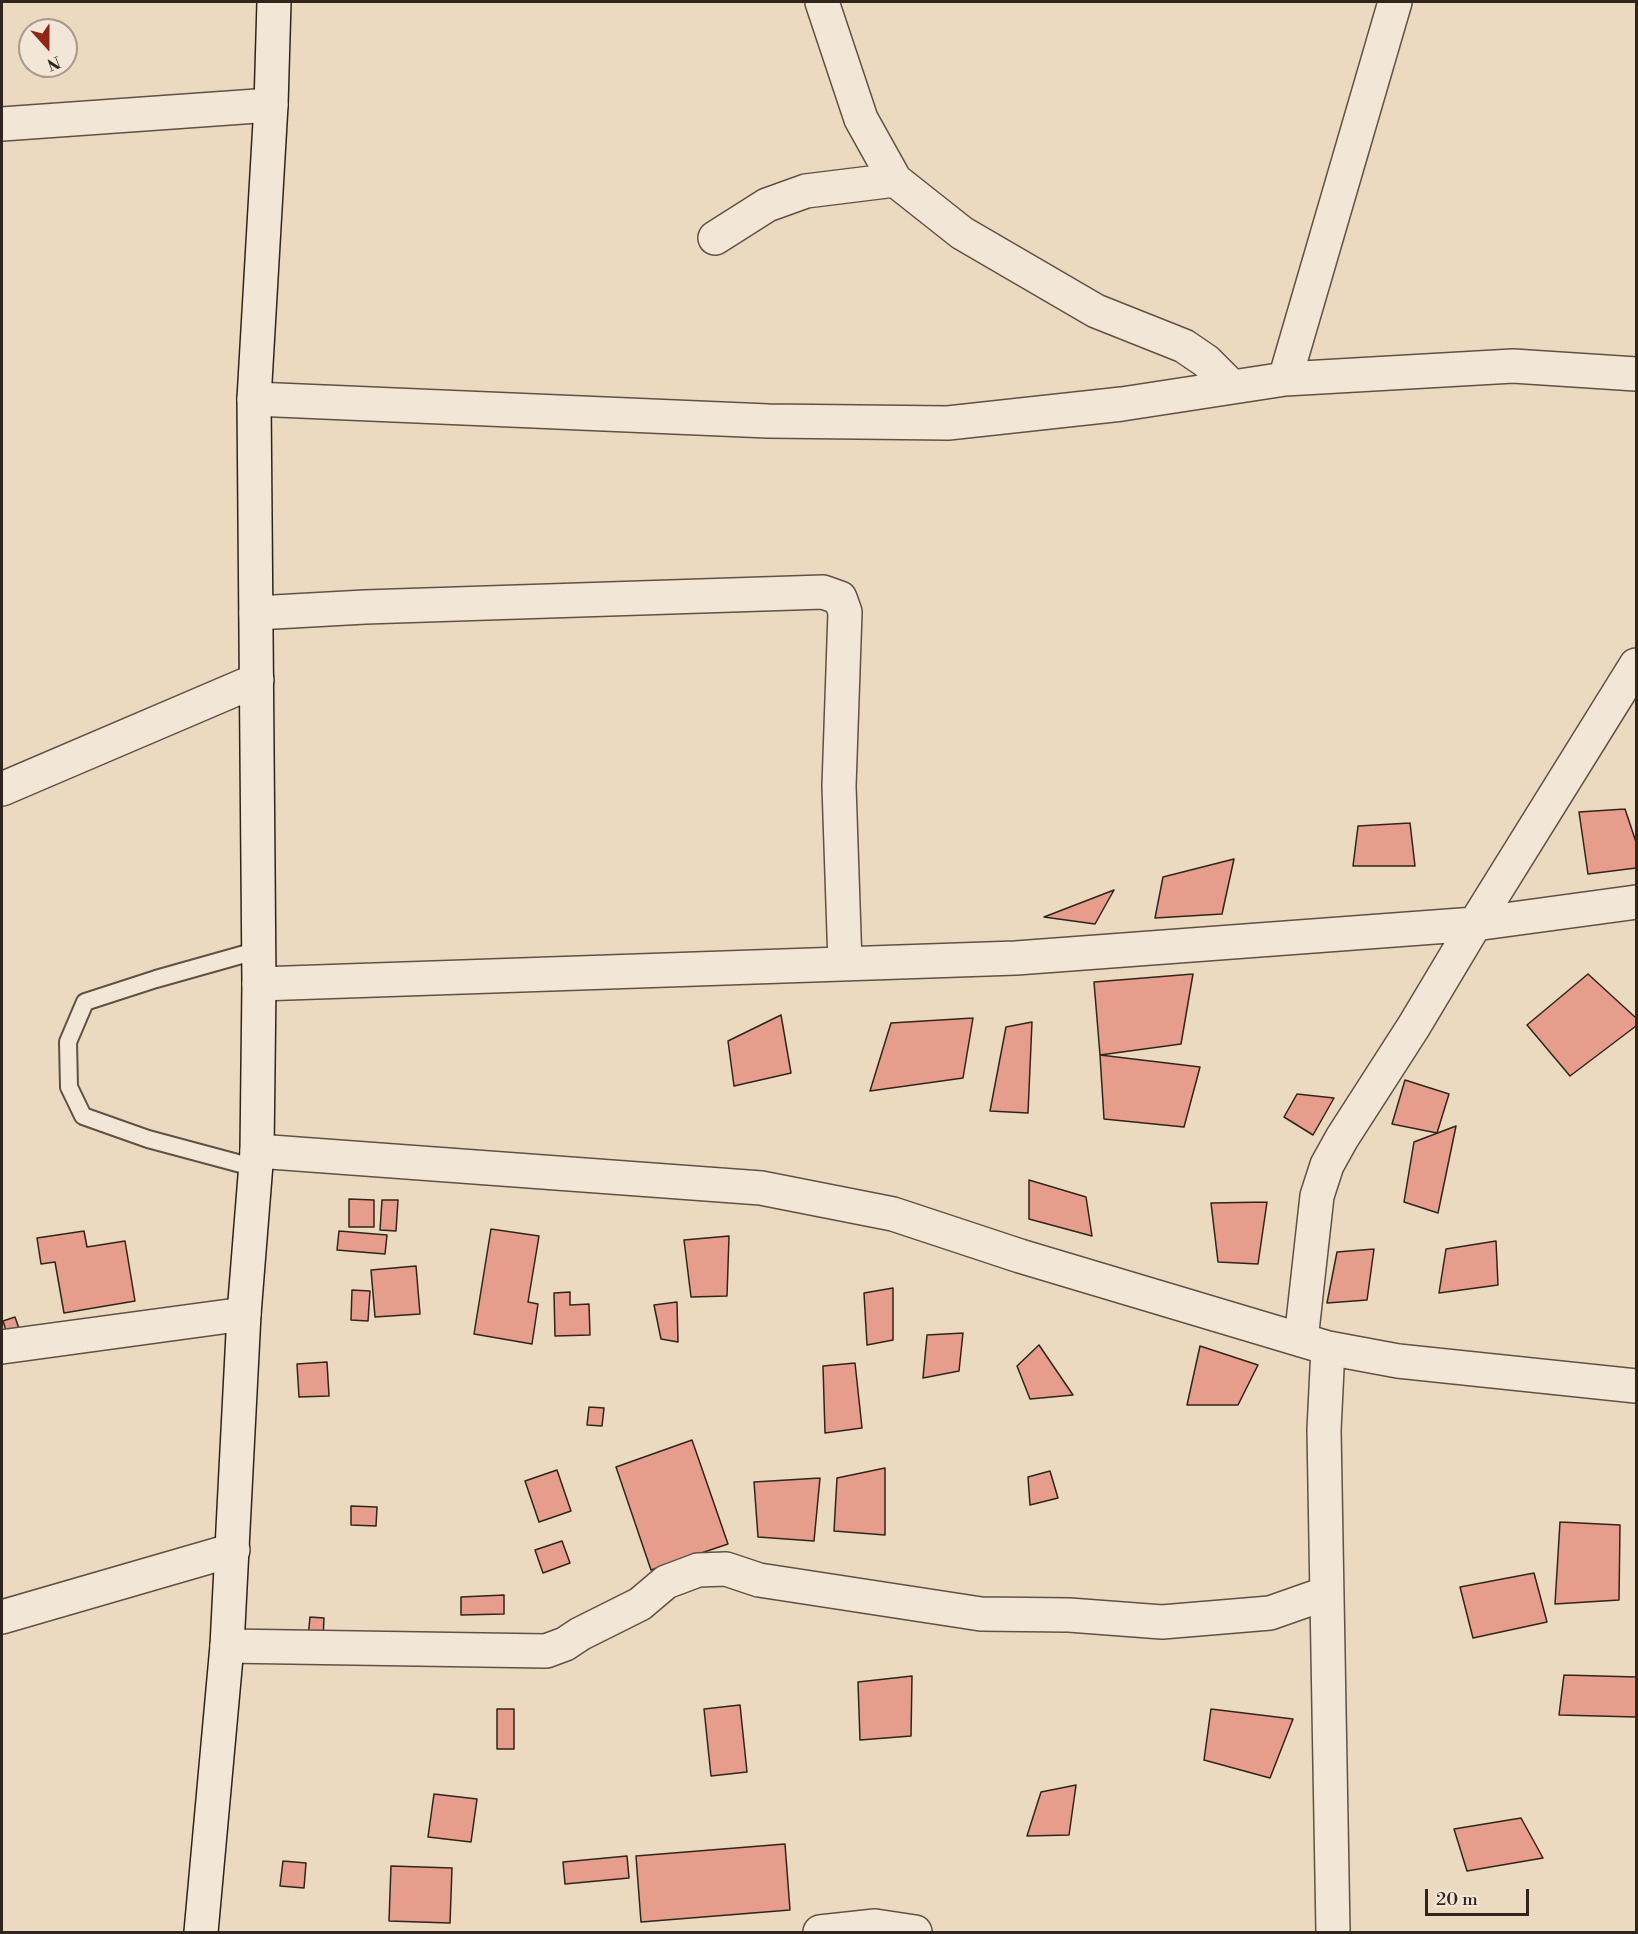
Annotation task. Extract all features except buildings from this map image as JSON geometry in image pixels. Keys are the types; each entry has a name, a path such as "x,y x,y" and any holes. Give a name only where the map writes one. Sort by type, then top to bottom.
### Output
{"street":[{"path":"201,1932 227,1646 244,1314 256,1160 259,950 254,399 271,105 274,2"},
{"path":"822,2 861,118 895,180 962,233 1096,311 1184,346 1206,361 1233,387"},
{"path":"1284,380 1395,2"},
{"path":"2,123 271,105"},
{"path":"715,238 768,205 806,191 895,180"},
{"path":"254,399 768,421 948,423 1122,404 1284,380 1513,366 1636,374"},
{"path":"256,613 365,607 823,592 840,598 845,612 838,786 845,964"},
{"path":"1333,1932 1324,1430 1315,1344 1317,1196 1327,1165 1342,1138 1414,1026 1636,665"},
{"path":"2,789 257,680"},
{"path":"259,984 1016,958 1475,924 1636,902"},
{"path":"256,1160 760,1188 893,1214 1020,1256 1315,1344 1398,1361 1636,1386"},
{"path":"2,1347 244,1314"},
{"path":"2,1617 233,1550"},
{"path":"227,1646 546,1651 565,1644 640,1604 666,1582 698,1570 726,1569 759,1580 981,1614 1069,1615 1162,1622 1270,1613 1327,1593"},
{"path":"820,1932 875,1926 915,1932"}],"lane":[{"path":"256,1160 148,1139 83,1116 69,1087 68,1042 85,1002 259,950"}]}
